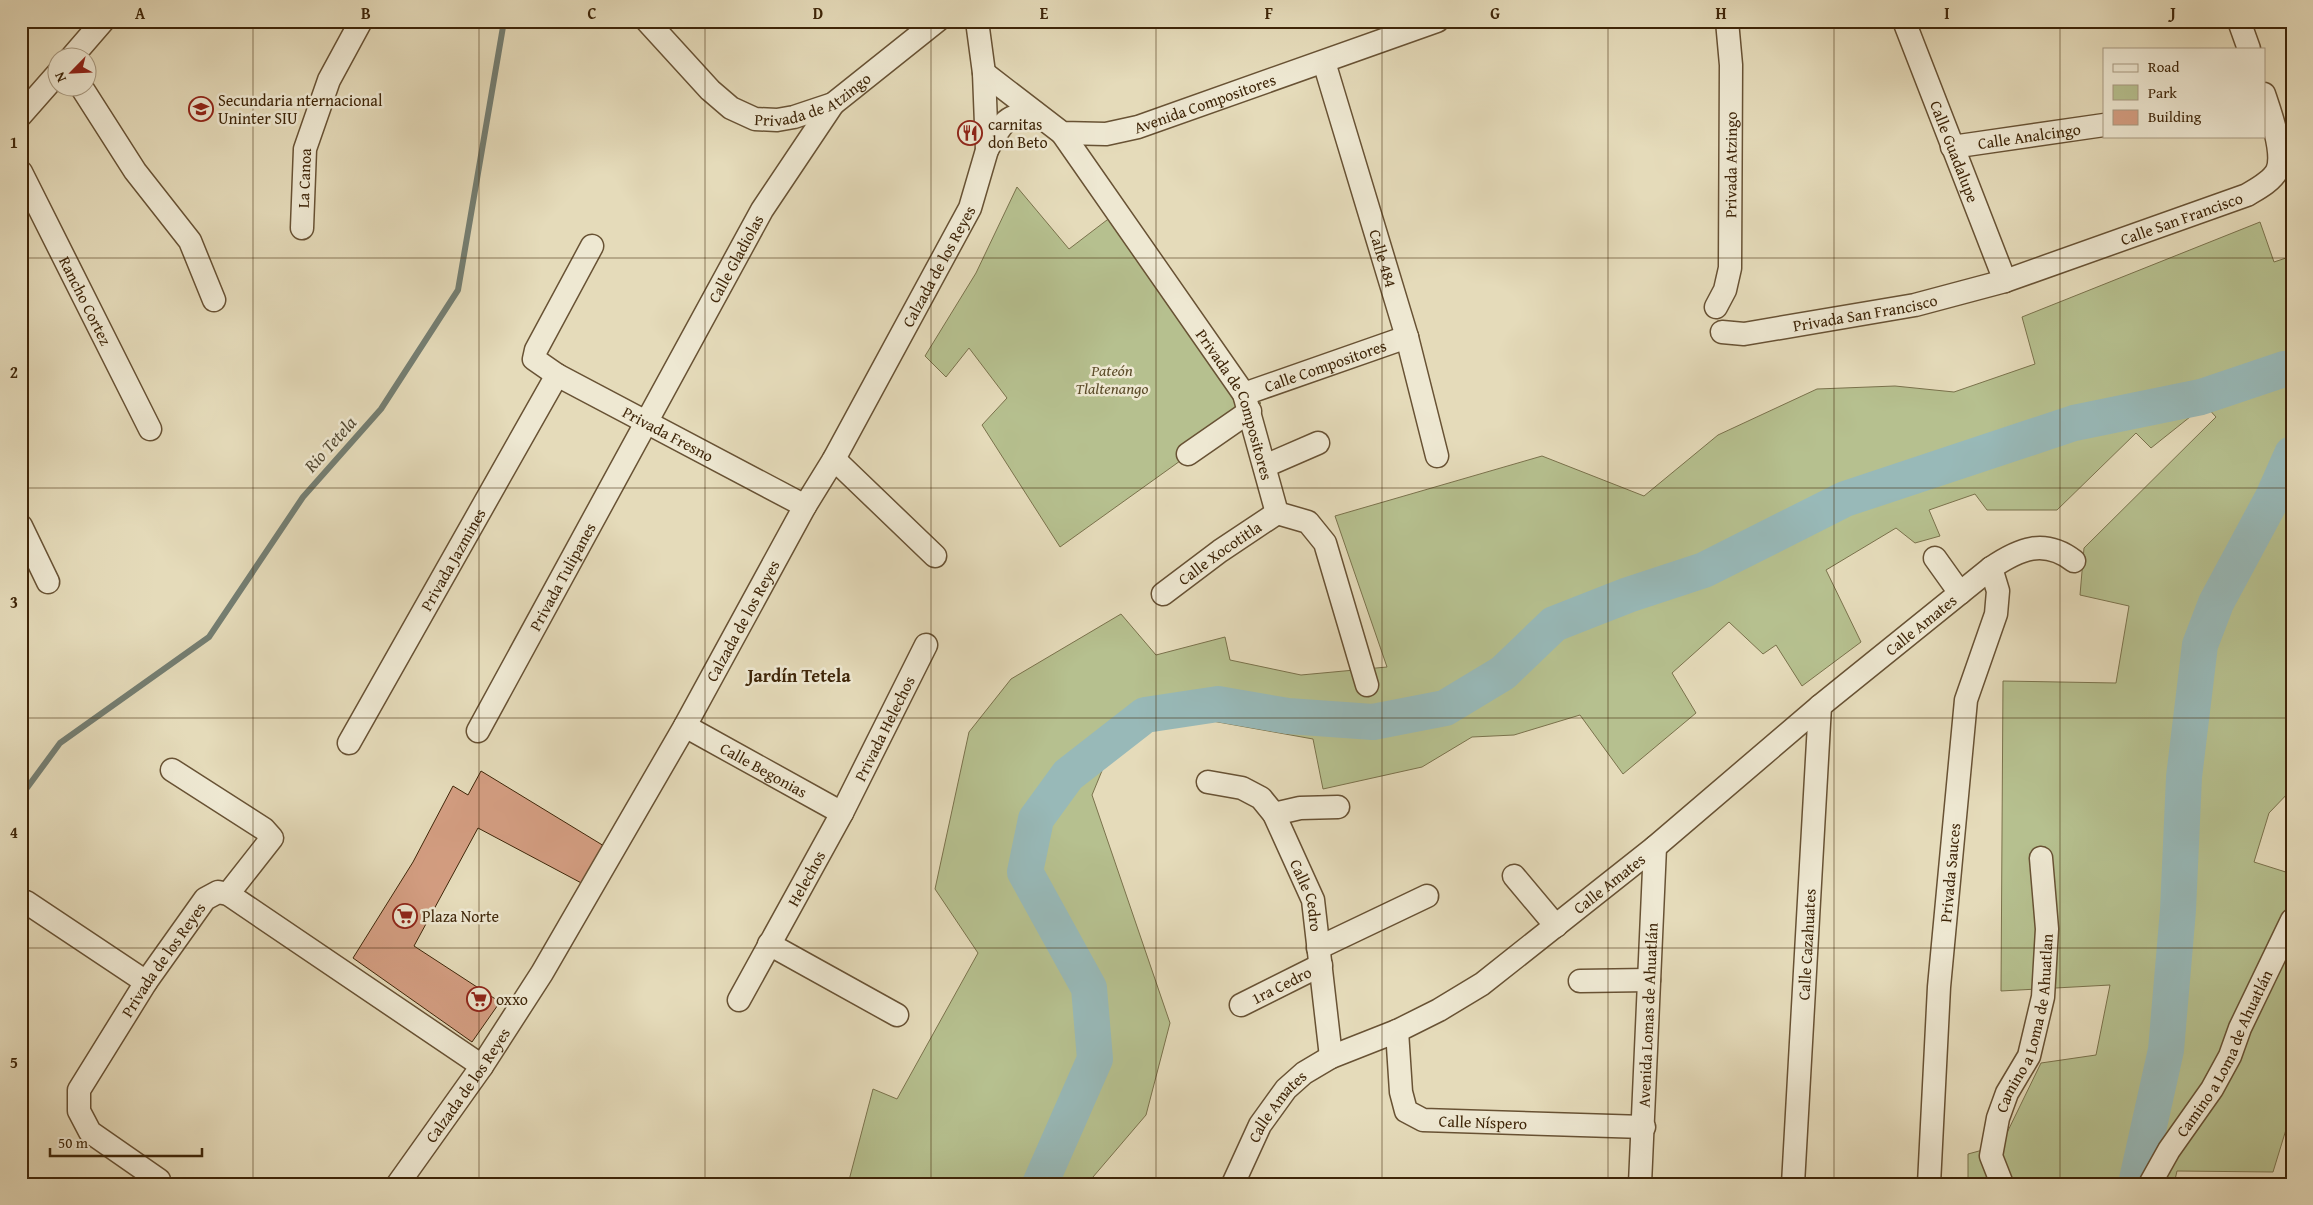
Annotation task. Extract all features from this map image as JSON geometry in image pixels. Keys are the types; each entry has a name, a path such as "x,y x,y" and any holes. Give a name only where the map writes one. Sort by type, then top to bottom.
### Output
{"street":[{"path":"80,48 103,21"},
{"name":"La Canoa","path":"302,228 305,149 329,80 361,21"},
{"name":"Privada de Atzingo","path":"647,21 710,90 730,108 755,119 777,120 794,117 833,104 937,21"},
{"name":"Calzada de los Reyes","path":"398,1184 482,1066 542,973 685,726 805,506 834,459 970,208 987,150 984,73 977,21"},
{"name":"Avenida Compositores","path":"1062,133 1106,134 1138,127 1437,21"},
{"name":"Privada Atzingo","path":"1716,307 1725,290 1730,268 1730,65 1727,21"},
{"name":"Calle Guadalupe","path":"1904,21 2005,281"},
{"path":"2239,21 2249,48"},
{"name":"Calle 484","path":"1324,62 1408,337 1437,456"},
{"path":"984,73 1062,133"},
{"path":"21,115 48,84"},
{"path":"88,98 135,171 190,241 214,300"},
{"name":"Calle San Francisco","path":"2005,281 2247,195 2264,184 2277,170 2279,155 2277,138 2266,102"},
{"name":"Calle Gladiolas","path":"648,421 762,210 833,104"},
{"path":"987,150 1001,124 1019,113 1034,112"},
{"name":"Calle Analcingo","path":"1952,147 2103,125"},
{"name":"Privada de Compositores","path":"1062,133 1247,402 1277,513"},
{"name":"Rancho Cortez","path":"21,172 150,429"},
{"name":"Privada Fresno","path":"592,246 536,350 534,359 557,375 648,421 805,506"},
{"name":"Privada San Francisco","path":"1722,332 1744,334 1915,305 2005,281"},
{"name":"Calle Compositores","path":"1188,454 1247,402 1408,337"},
{"name":"Privada Jazmines","path":"349,743 557,375"},
{"name":"Privada Tulipanes","path":"478,731 648,421"},
{"path":"1265,466 1318,443"},
{"path":"834,459 934,556"},
{"path":"1277,513 1308,522 1325,543 1367,684"},
{"name":"Calle Xocotitla","path":"1163,594 1220,551 1277,513"},
{"path":"21,526 48,582"},
{"path":"1991,568 2010,556 2033,548 2060,550 2074,561"},
{"path":"1935,558 1960,593"},
{"name":"Calle Amates","path":"1233,1184 1260,1124 1286,1090 1304,1073 1331,1057 1397,1031 1439,1010 1482,984 1656,847 1820,706 1991,568"},
{"name":"Privada Sauces","path":"1929,1184 1939,987 1966,700 1996,614 1998,591 1991,568"},
{"name":"Privada Helechos","path":"842,813 926,645"},
{"name":"Calle Cazahuates","path":"1793,1184 1820,706"},
{"name":"Calle Begonias","path":"685,726 842,813"},
{"path":"172,770 264,829 272,838 228,894"},
{"name":"Calle Cedro","path":"1208,782 1242,788 1261,798 1274,814 1313,900 1331,1057"},
{"path":"1274,814 1300,808 1338,806"},
{"name":"Helechos","path":"739,1000 842,813"},
{"name":"Avenida Lomas de Ahuatlán","path":"1640,1184 1656,847"},
{"name":"Camino a Loma de Ahuatlan","path":"2002,1184 1991,1156 1998,1118 2007,1093 2029,1056 2043,997 2047,929 2041,858"},
{"path":"1514,876 1556,926"},
{"name":"Privada de los Reyes","path":"159,1180 90,1132 79,1111 79,1090 146,982 205,899 218,892 228,894 482,1066"},
{"name":"1ra Cedro","path":"1241,1005 1427,896"},
{"path":"26,902 146,982"},
{"name":"Camino a Loma de Ahuatlán","path":"2150,1184 2182,1130 2212,1089 2226,1064 2240,1028 2292,920"},
{"path":"769,944 897,1016"},
{"path":"1580,981 1649,980"},
{"name":"Calle Níspero","path":"1397,1031 1401,1092 1406,1111 1423,1120 1644,1127"}],"green space":[{"name":"Pateón Tlaltenango","path":"1017,187 1069,249 1124,207 1244,394 1261,403 1060,547 982,425 1007,398 969,348 946,377 925,356 976,273"},
{"path":"2260,222 2274,262 2292,256 2292,789 2269,813 2254,862 2292,874 2292,1110 2273,1172 2177,1171 2174,1184 1968,1184 1968,1154 2001,1145 2041,1063 2096,1055 2110,985 2001,991 2003,681 2116,683 2129,606 2080,595 2084,548 2216,417 2205,405 2151,448 2136,433 2057,510 1987,510 1975,494 1929,510 1940,536 1915,543 1896,528 1826,570 1861,642 1802,686 1776,645 1763,654 1729,622 1672,673 1696,713 1623,774 1580,715 1514,735 1472,737 1422,767 1323,789 1313,739 1190,717 1154,727 1106,761 1092,795 1170,1023 1146,1115 1087,1184 848,1184 873,1089 897,1099 978,953 935,889 969,732 1011,679 1121,614 1156,655 1225,637 1230,660 1301,675 1387,667 1335,516 1542,456 1644,496 1718,435 1817,389 1895,386 1954,392 2035,364 2022,317"}],"building":[{"name":"Plaza Norte","path":"481,771 604,846 587,886 478,828 414,946 500,1002 472,1042 353,958 413,862 453,786 468,795"}],"waterway":[{"name":"Rio Tetela","path":"21,796 60,743 209,637 303,497 381,409 458,290 504,21"},
{"path":"1040,1184 1095,1059 1089,988 1025,872 1036,819 1068,775 1145,715 1218,704 1288,716 1373,722 1445,708 1503,673 1554,624 1628,595 1704,570 1845,499 2074,423 2201,397 2284,369 2292,369"},
{"path":"2136,1184 2166,1050 2178,910 2184,777 2200,645 2216,603 2273,497 2292,454"}],"place":[{"name":"Secundaria nternacional Uninter SIU","path":"201,109"},
{"name":"carnitas don Beto","path":"970,133"},
{"name":"Plaza Norte","path":"405,916"},
{"name":"oxxo","path":"479,999"}],"district":[{"name":"Jardín Tetela","path":"799,675"}]}
